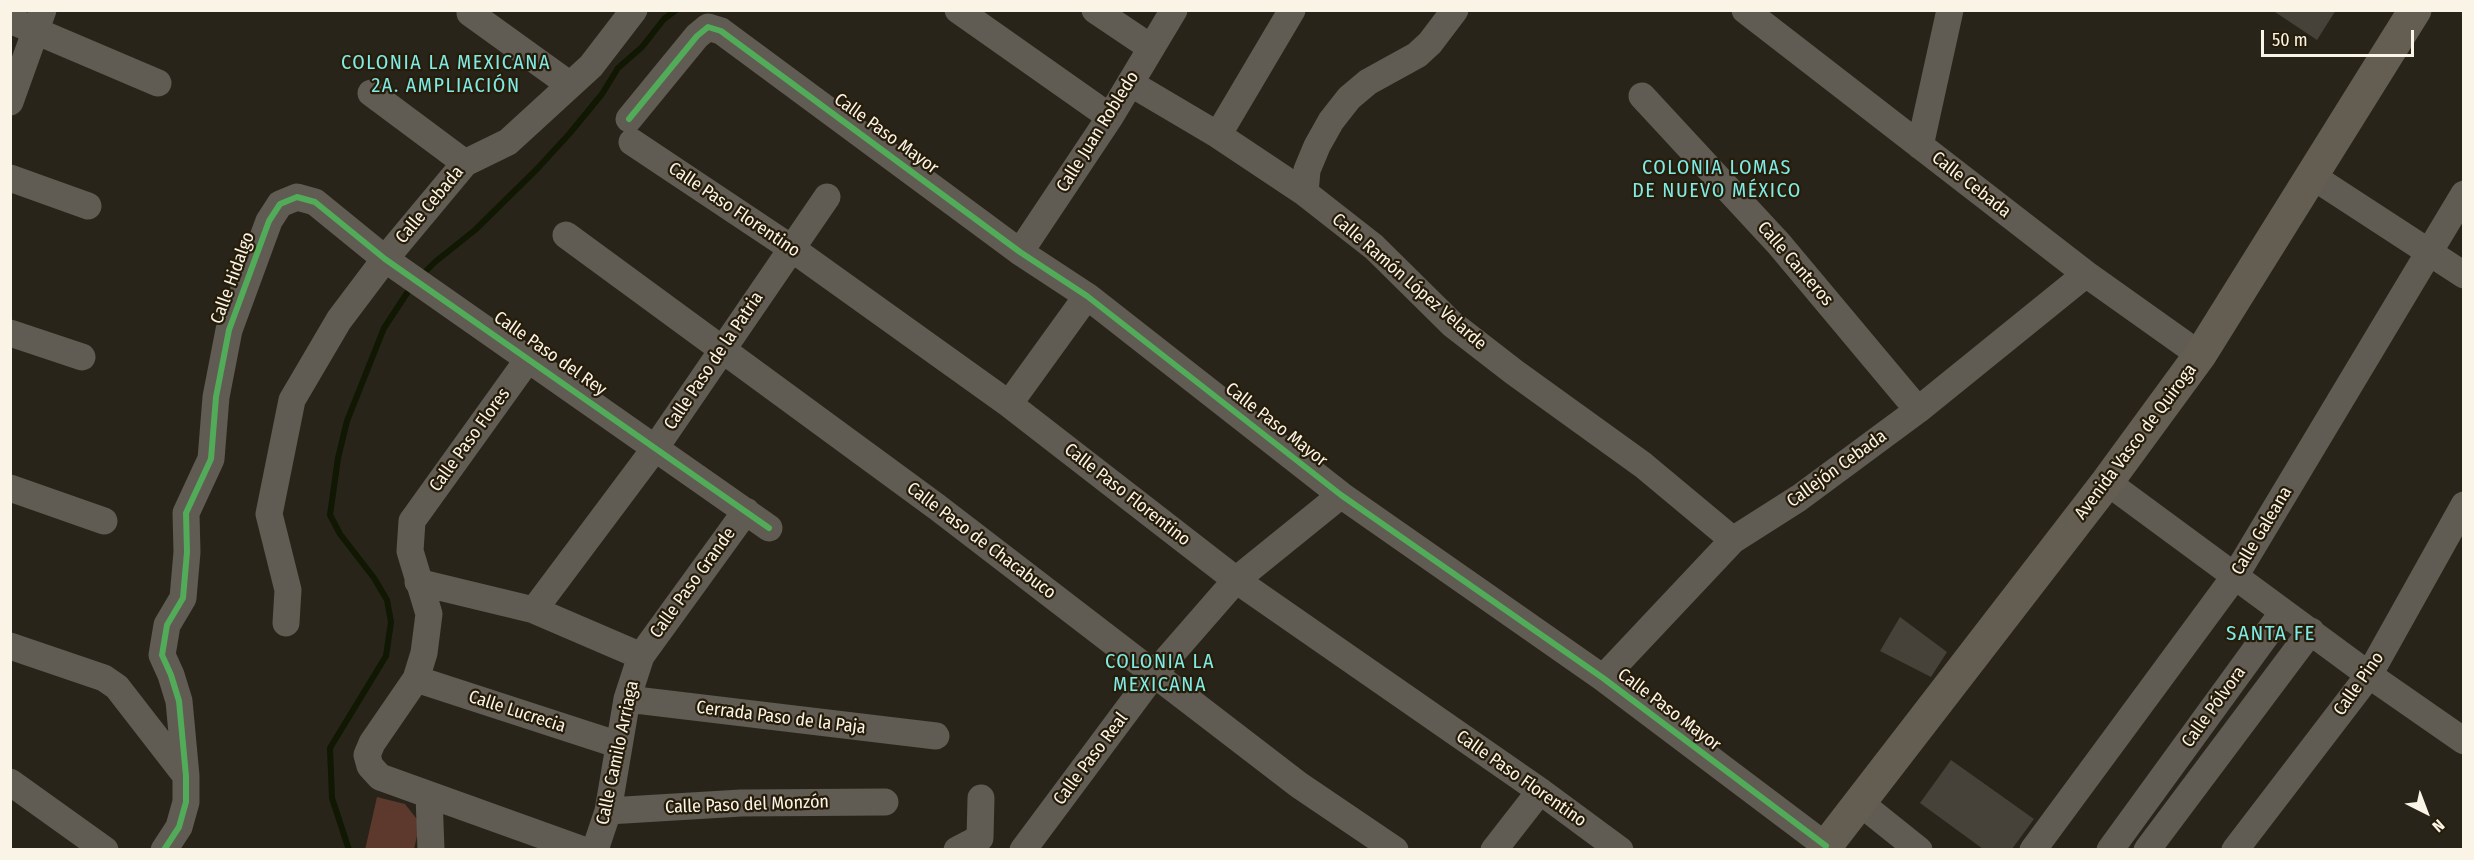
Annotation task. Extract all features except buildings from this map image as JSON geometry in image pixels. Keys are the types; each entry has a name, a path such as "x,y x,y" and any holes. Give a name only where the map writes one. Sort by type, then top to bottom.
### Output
{"main road":[{"name":"Avenida Vasco de Quiroga","path":"1824,848 2107,482 2200,355 2415,10"}],"street":[{"name":"Calle Cebada","path":"286,623 288,590 269,514 292,400 339,320 391,262 465,163 508,142 591,66 634,10"},
{"path":"958,10 1110,117"},
{"path":"1095,10 1150,47"},
{"name":"Calle Juan Robledo","path":"1020,252 1110,117 1174,10"},
{"path":"1218,135 1293,10"},
{"path":"1305,193 1307,170 1317,146 1331,121 1349,98 1368,82 1417,55 1430,43 1455,10"},
{"name":"Calle Cebada","path":"1744,10 2086,274 2200,355"},
{"path":"1920,146 1950,10"},
{"path":"470,13 570,85"},
{"path":"10,20 40,20 158,83"},
{"path":"10,102 40,20"},
{"name":"Calle Paso Florentino","path":"708,27 697,36 630,130 1009,404 1236,580 1620,849"},
{"name":"Calle Paso Mayor","path":"708,27 721,31 1020,252 1087,296 1341,495 1603,678 1824,848"},
{"name":"Calle Ramón López Velarde","path":"1130,83 1218,135 1305,193 1374,246 1452,324 1643,465 1733,540"},
{"path":"371,93 465,163"},
{"name":"Calle Canteros","path":"1642,96 1779,244 1918,410"},
{"path":"2312,176 2463,275"},
{"path":"10,178 88,206"},
{"name":"Calle Galeana","path":"2033,849 2235,576 2463,194"},
{"name":"Calle Hidalgo","path":"164,849 179,828 186,802 186,776 178,701 171,675 162,655 167,625 183,598 187,552 186,513 211,459 216,397 229,330 269,221 280,204 297,197 315,202"},
{"name":"Calle Paso de la Patria","path":"534,610 656,447 826,197"},
{"name":"Calle Paso del Rey","path":"315,202 391,262 769,528"},
{"name":"Calle Paso de Chacabuco","path":"566,235 937,507 1299,785 1395,849"},
{"name":"Callejón Cebada","path":"1603,678 1733,540 1799,498 1918,410 2086,274"},
{"path":"1009,404 1087,296"},
{"path":"10,333 82,357"},
{"name":"Calle Paso Flores","path":"418,582 410,551 412,522 529,358"},
{"path":"2107,482 2368,675 2463,741"},
{"path":"10,488 104,521"},
{"name":"Calle Paso Real","path":"1023,849 1154,674 1236,580 1341,495"},
{"name":"Calle Pino","path":"2235,849 2368,675 2463,505"},
{"name":"Calle Paso Grande","path":"641,656 746,511"},
{"path":"418,582 534,610 641,656"},
{"path":"418,582 429,614 424,653 416,679 372,743 367,754 370,766 380,777 583,849"},
{"name":"Calle Pólvora","path":"2110,849 2283,612"},
{"name":"Calle Pólvora","path":"2147,849 2311,632"},
{"path":"10,646 104,678 117,687 186,776"},
{"name":"Calle Camilo Arriaga","path":"595,849 608,811 627,699 641,656"},
{"name":"Calle Lucrecia","path":"416,679 619,745"},
{"name":"Cerrada Paso de la Paja","path":"627,699 936,736"},
{"path":"10,782 105,849"},
{"path":"1494,849 1540,791"},
{"path":"429,795 431,849"},
{"path":"968,844 981,798"},
{"path":"2146,801 2171,818"},
{"name":"Calle Paso del Monzón","path":"608,811 741,803 885,802"},
{"path":"1859,802 1919,849"}],"shaded area":[{"path":"377,797 405,804 420,823 414,849 365,850"}],"waterway":[{"path":"420,277 475,230 537,169 602,94 618,68 642,47 664,19 676,10"},
{"path":"349,850 332,798 330,748 386,656 391,622 387,600 374,578 340,534 330,515 338,458 347,421 384,328 411,287"}],"cycle path":[{"path":"629,119 697,36 708,27 721,31 1020,252 1087,296 1341,495 1603,678 1826,846"},
{"path":"164,850 179,827 186,802 179,701 162,655 167,625 183,598 187,552 186,513 211,459 216,397 229,330 269,221 280,204 297,197 315,202 385,259 769,528"}],"district":[{"name":"COLONIA LA MEXICANA 2A. AMPLIACIÓN","path":"446,74"},
{"name":"COLONIA LOMAS DE NUEVO MÉXICO","path":"1717,180"},
{"name":"SANTA FE","path":"2271,634"},
{"name":"COLONIA LA MEXICANA","path":"1160,674"}]}
